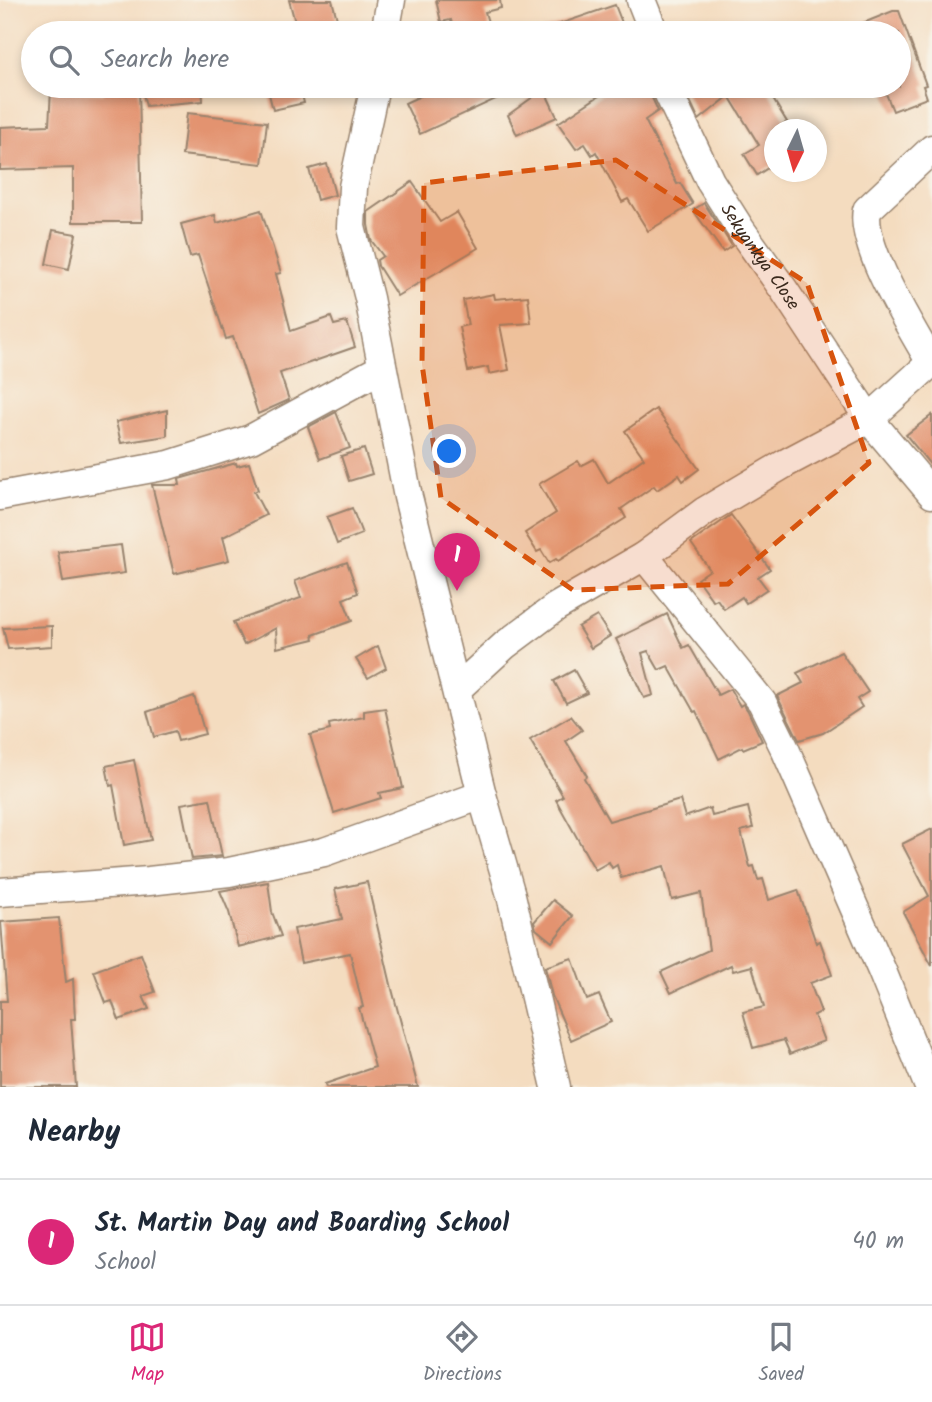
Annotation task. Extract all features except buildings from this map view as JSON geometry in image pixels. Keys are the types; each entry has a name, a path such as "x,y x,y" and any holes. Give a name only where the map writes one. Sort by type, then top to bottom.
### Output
{"street":[{"path":"387,21 391,0"},
{"path":"642,0 650,21"},
{"path":"372,98 353,187 351,227 408,497 482,794 511,895 556,1087"},
{"name":"Sekyankya Close","path":"672,98 710,181 869,419 932,494"},
{"path":"457,689 505,645 556,607 644,556 705,511 786,463 869,419 932,362 892,291 864,221 867,210 932,149"},
{"path":"0,496 169,465 251,439 382,368"},
{"path":"644,556 762,702 818,823 929,1087"},
{"path":"0,892 229,872 324,852 482,794"}],"highlighted area":[{"path":"616,160 807,283 869,463 728,584 573,590 441,498 422,364 424,183"}],"place":[{"name":"St. Martin Day and Boarding School","path":"457,591"}]}
